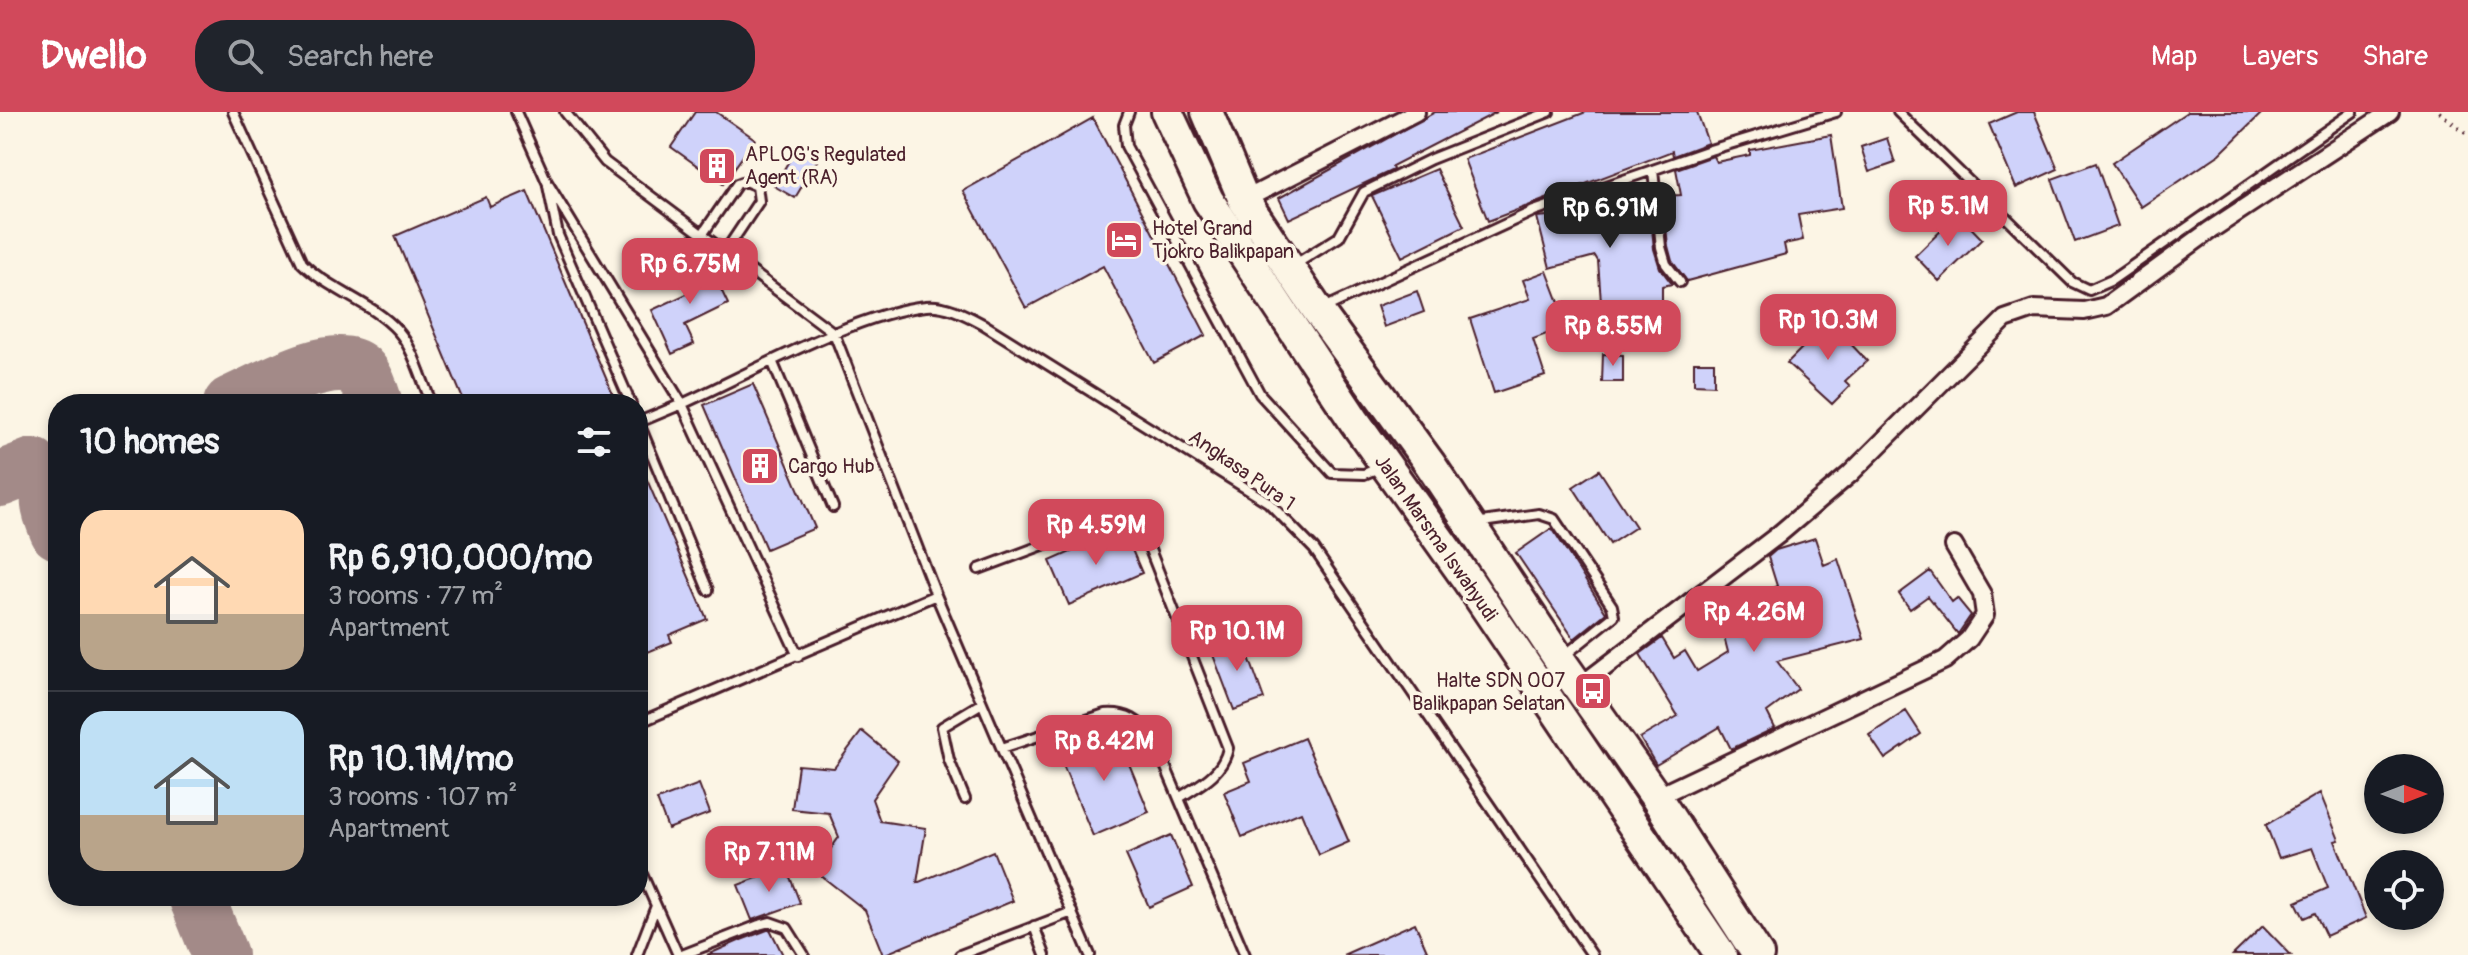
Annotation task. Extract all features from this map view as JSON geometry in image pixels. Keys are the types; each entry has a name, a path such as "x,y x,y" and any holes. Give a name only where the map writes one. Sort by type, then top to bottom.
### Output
{"highway":[{"name":"Jalan Marsma Iswahyudi","path":"1167,112 1208,200 1721,955"},
{"name":"Jalan Marsma Iswahyudi","path":"1207,112 1244,200 1656,797 1758,955"}],"street":[{"path":"1244,200 1416,112"},
{"path":"1579,687 1778,535 1850,474 2005,319 2034,309 2084,311 2106,306 2209,231 2390,112"},
{"path":"1656,797 1945,660 1969,639 1985,615 1982,594 1954,546"}],"lane":[{"path":"233,112 302,263 316,277 389,322 401,334 428,394"},
{"path":"516,112 547,182 682,404 798,656"},
{"path":"565,112 605,162 834,333 936,595 1090,955"},
{"path":"1129,112 1124,125 1126,146 1260,394 1332,473 1364,474 1386,465"},
{"path":"1291,267 1339,237 1364,192 1431,159 1549,112"},
{"path":"1318,311 1526,215 1653,170 1836,112"},
{"path":"1898,112 2072,282 2089,290 2112,280 2353,112"},
{"path":"1653,170 1661,247 1665,262 1680,282"},
{"path":"702,235 737,184 745,181 757,186 759,201 725,252"},
{"path":"547,182 558,235 627,394"},
{"name":"Angkasa Pura 1","path":"648,417 834,333 927,305 962,313 1268,502 1314,549 1592,955"},
{"path":"773,363 833,507"},
{"path":"648,445 708,590"},
{"path":"1470,524 1539,514 1559,523 1612,606 1614,616 1559,659"},
{"path":"979,569 1115,518 1125,516 1141,527 1228,748 1226,759 1215,775 1179,798"},
{"path":"648,719 936,595"},
{"path":"965,799 949,760 942,727 982,703"},
{"path":"1002,748 1105,714 1122,713 1138,721 1153,737 1245,955"},
{"path":"648,888 680,955 770,922 787,928 804,955"},
{"path":"637,955 656,906"},
{"path":"960,955 1072,912"},
{"path":"1034,926 1045,955"}],"path":[{"path":"2439,112 2468,135"}],"building":[{"name":"APLOG's Regulated Agent (RA)","path":"695,112 716,112 755,139 723,184 671,147"},
{"path":"1435,112 1497,112 1392,166 1393,170 1289,219 1279,198"},
{"path":"1586,112 1697,112 1708,143 1673,156 1672,151 1488,221 1464,159"},
{"path":"2017,112 2034,112 2058,169 2016,188 1989,124"},
{"path":"2187,112 2263,112 2220,154 2141,207 2112,163"},
{"path":"1093,118 1206,335 1154,363 1103,266 1026,308 963,191"},
{"path":"1831,135 1842,208 1798,215 1803,240 1784,244 1786,254 1687,281 1672,261 1663,196 1681,195 1676,169 1713,156 1716,162 1750,155 1750,150"},
{"path":"1887,138 1895,163 1869,172 1861,147"},
{"path":"796,149 817,161 795,198 774,186"},
{"path":"2096,163 2118,226 2075,242 2052,179"},
{"path":"1436,169 1464,226 1402,257 1372,196"},
{"path":"527,191 613,394 461,394 395,236 486,197 490,207"},
{"path":"1649,196 1654,249 1660,268 1672,284 1662,286 1662,303 1601,302 1595,256 1550,268 1537,217 1629,209 1629,197"},
{"path":"1958,214 1982,239 1939,281 1915,256"},
{"path":"706,258 728,304 685,325 694,344 672,354 652,310 691,292 681,271"},
{"path":"1547,271 1568,326 1533,339 1545,376 1494,393 1470,319 1530,299 1523,280"},
{"path":"1417,291 1424,312 1384,327 1377,306"},
{"path":"1829,321 1867,361 1845,381 1850,386 1832,404 1787,363"},
{"path":"1603,354 1623,355 1623,382 1602,382"},
{"path":"1694,362 1714,362 1714,385 1694,384"},
{"name":"Cargo Hub","path":"753,384 815,528 766,549 704,405"},
{"path":"1599,470 1636,527 1610,544 1573,487"},
{"path":"648,482 707,619 669,635 672,642 648,652"},
{"path":"1552,528 1606,613 1574,639 1516,553"},
{"path":"1123,529 1142,573 1069,605 1050,561"},
{"path":"1815,538 1824,565 1838,559 1864,639 1777,661 1798,689 1767,712 1775,728 1731,749 1720,727 1656,765 1640,738 1678,716 1640,654 1662,638 1674,658 1685,651 1697,671 1728,652 1718,613 1777,586 1768,557 1776,550"},
{"path":"1930,571 1952,602 1957,598 1971,615 1958,634 1928,596 1910,609 1899,594"},
{"path":"1241,635 1264,699 1234,710 1210,647"},
{"path":"1906,711 1921,734 1885,759 1869,735"},
{"path":"1115,730 1149,812 1093,836 1058,753"},
{"path":"862,731 898,761 872,799 880,821 926,828 917,883 993,851 1013,901 883,955 865,910 815,871 839,837 829,813 792,809 798,765 834,768"},
{"path":"1304,738 1349,842 1319,855 1301,812 1242,837 1224,792 1251,781 1244,763"},
{"path":"699,784 710,813 668,829 657,800"},
{"path":"2320,793 2339,840 2335,841 2364,919 2326,936 2315,913 2304,918 2296,902 2328,888 2312,848 2279,858 2266,825"},
{"path":"1171,835 1193,887 1149,907 1126,855"},
{"path":"786,867 800,903 752,920 738,885"},
{"path":"1415,923 1429,955 1343,955"},
{"path":"2263,926 2291,955 2233,955"},
{"path":"770,929 783,955 707,955 741,940"}],"taxiway":[{"path":"252,394 296,374 332,364 359,370 371,394"},
{"path":"0,479 33,466 40,473 48,474"},
{"path":"200,906 220,955"}],"place":[{"name":"APLOG's Regulated Agent (RA)","path":"717,166"},
{"name":"Hotel Grand Tjokro Balikpapan","path":"1124,240"},
{"name":"Cargo Hub","path":"760,466"},
{"name":"Halte SDN 007 Balikpapan Selatan","path":"1593,691"}]}
